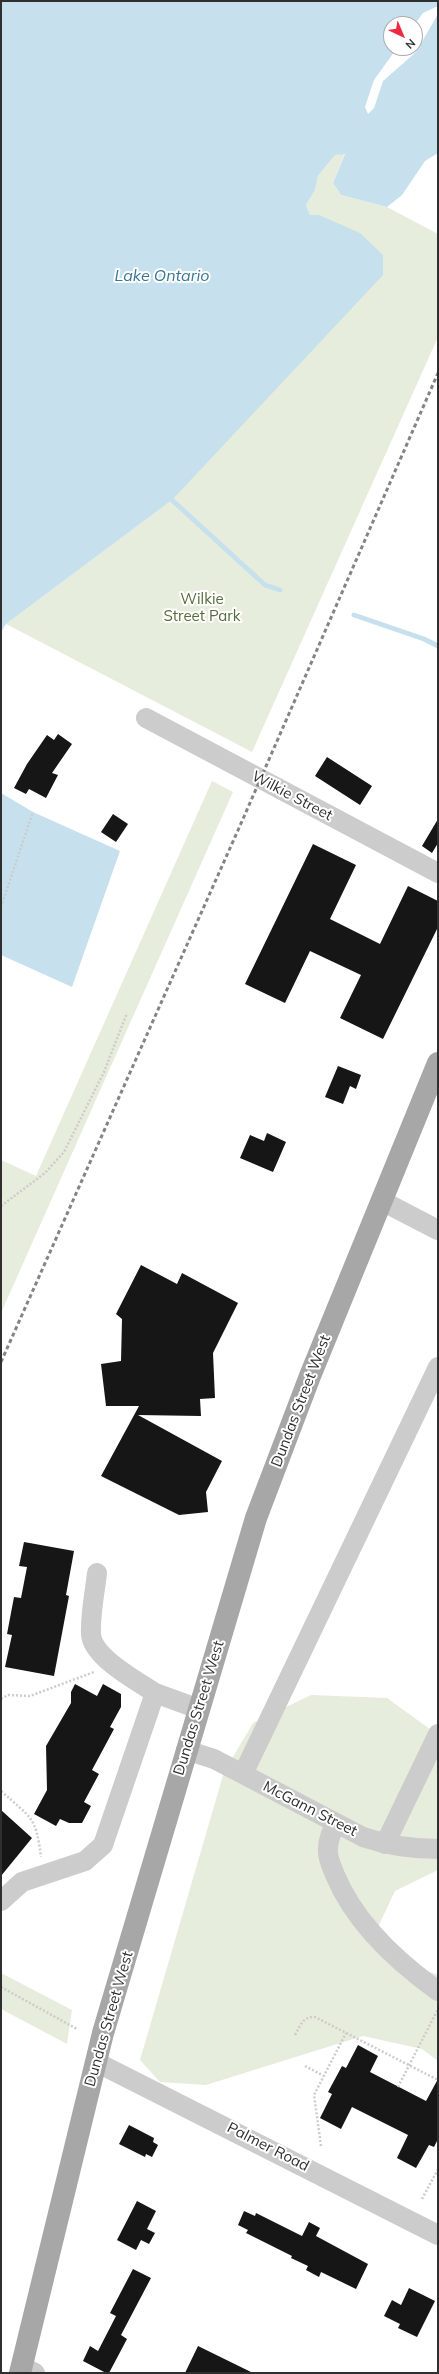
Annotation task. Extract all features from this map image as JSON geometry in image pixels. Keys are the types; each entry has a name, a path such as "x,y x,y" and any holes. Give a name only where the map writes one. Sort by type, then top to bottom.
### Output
{"main road":[{"name":"Dundas Street West","path":"25,2371 96,2062 186,1750 256,1518 310,1376 438,1063"}],"street":[{"name":"Wilkie Street","path":"146,718 438,873"},
{"path":"382,1201 438,1230"},
{"path":"243,1774 438,1367"},
{"path":"97,1572 91,1635 95,1648 112,1664 155,1693 199,1709"},
{"path":"1,1901 22,1882 85,1861 103,1845 155,1693"},
{"path":"385,1844 438,1734"},
{"name":"McGann Street","path":"186,1750 214,1760 243,1774 363,1837 385,1844 410,1849 438,1849"},
{"path":"336,1823 330,1836 328,1850 330,1863 340,1888 361,1919 386,1948 414,1974 438,1991"},
{"name":"Palmer Road","path":"96,2062 236,2131 438,2236"}],"path":[{"path":"1,907 33,812"},
{"path":"1,1206 45,1174 64,1152 104,1072 127,1013"},
{"path":"1,1699 8,1695 30,1696 112,1664"},
{"path":"1,1792 30,1816 36,1825 44,1875"},
{"path":"1,1987 77,2029"},
{"path":"398,2087 438,2009"},
{"path":"296,2035 303,2020 309,2017 315,2017 438,2080"},
{"path":"321,2146 314,2095 346,2033"},
{"path":"305,2066 324,2076"},
{"path":"422,2199 438,2169"}],"green space":[{"name":"Wilkie Street Park","path":"345,153 333,183 341,195 387,207 438,234 438,337 252,752 6,624 172,500 319,215 310,215 306,205 315,190 318,176 335,155"},
{"path":"212,781 233,792 1,1313 1,1160 36,1176"},
{"path":"311,1695 387,1698 438,1735 438,1870 395,1891 378,1927 423,1969 438,1975 438,2061 422,2049 363,2036 206,2085 160,2082 140,2060 224,1772 253,1723"},
{"path":"1,1973 72,2010 67,2044 1,2009"}],"water":[{"name":"Lake Ontario","path":"1,1 438,1 438,6 423,13 421,16 383,16 383,56 391,56 374,80 365,107 368,114 374,108 383,81 411,56 423,56 423,40 438,14 438,153 425,161 402,195 387,207 341,195 333,183 345,154 335,155 318,176 315,190 306,205 310,215 319,215 360,233 383,255 383,275 172,500 6,624 1,632"},
{"path":"1,793 33,812 120,851 72,987 1,955"}],"building":[{"path":"58,734 72,744 52,773 58,775 46,798 29,789 26,794 14,788 27,764 47,735 54,740"},
{"path":"327,757 372,786 360,805 315,776"},
{"path":"113,814 128,824 116,842 101,832"},
{"path":"438,819 438,843 432,853 422,846"},
{"path":"313,844 356,865 330,919 380,944 408,886 438,901 438,927 383,1039 340,1018 361,975 310,951 285,1003 245,984"},
{"path":"338,1066 361,1075 356,1089 350,1086 343,1104 325,1097"},
{"path":"267,1133 286,1142 273,1172 240,1158 250,1135 264,1141"},
{"path":"141,1265 177,1284 182,1273 238,1303 213,1353 215,1398 200,1399 201,1416 138,1415 222,1461 206,1492 208,1512 179,1515 101,1476 139,1406 106,1406 101,1364 121,1361 122,1319 116,1314"},
{"path":"24,1542 74,1551 66,1595 69,1596 54,1676 5,1667 12,1635 7,1634 14,1597 21,1598 27,1567 19,1566"},
{"path":"75,1684 97,1696 103,1684 121,1694 121,1707 110,1727 114,1729 92,1770 99,1774 84,1802 91,1806 82,1823 69,1823 60,1819 56,1826 34,1814 47,1790 46,1746 71,1703 71,1692"},
{"path":"1,1810 32,1838 1,1876"},
{"path":"358,2045 378,2056 370,2072 426,2101 438,2079 438,2139 434,2147 429,2145 416,2168 397,2158 408,2135 352,2107 341,2129 320,2118 332,2094 328,2092 342,2066 346,2068"},
{"path":"129,2125 154,2138 153,2142 158,2145 152,2157 146,2154 145,2157 119,2144"},
{"path":"137,2201 156,2211 147,2229 155,2233 149,2244 141,2240 136,2250 117,2240"},
{"path":"244,2211 255,2216 256,2213 302,2236 309,2222 320,2228 316,2236 368,2264 356,2289 321,2272 319,2277 306,2270 308,2266 291,2258 292,2256 246,2233 248,2230 238,2225"},
{"path":"133,2269 151,2278 121,2335 127,2339 109,2373 106,2373 83,2361 90,2346 98,2351 116,2316 110,2313"},
{"path":"409,2288 435,2301 417,2337 398,2328 400,2324 384,2316 392,2300 401,2305"},
{"path":"198,2346 253,2373 185,2373"}],"waterway":[{"path":"172,500 265,585 280,590"},
{"path":"354,615 424,639 438,646"}],"railway":[{"path":"1,1362 239,828 438,373"}]}
